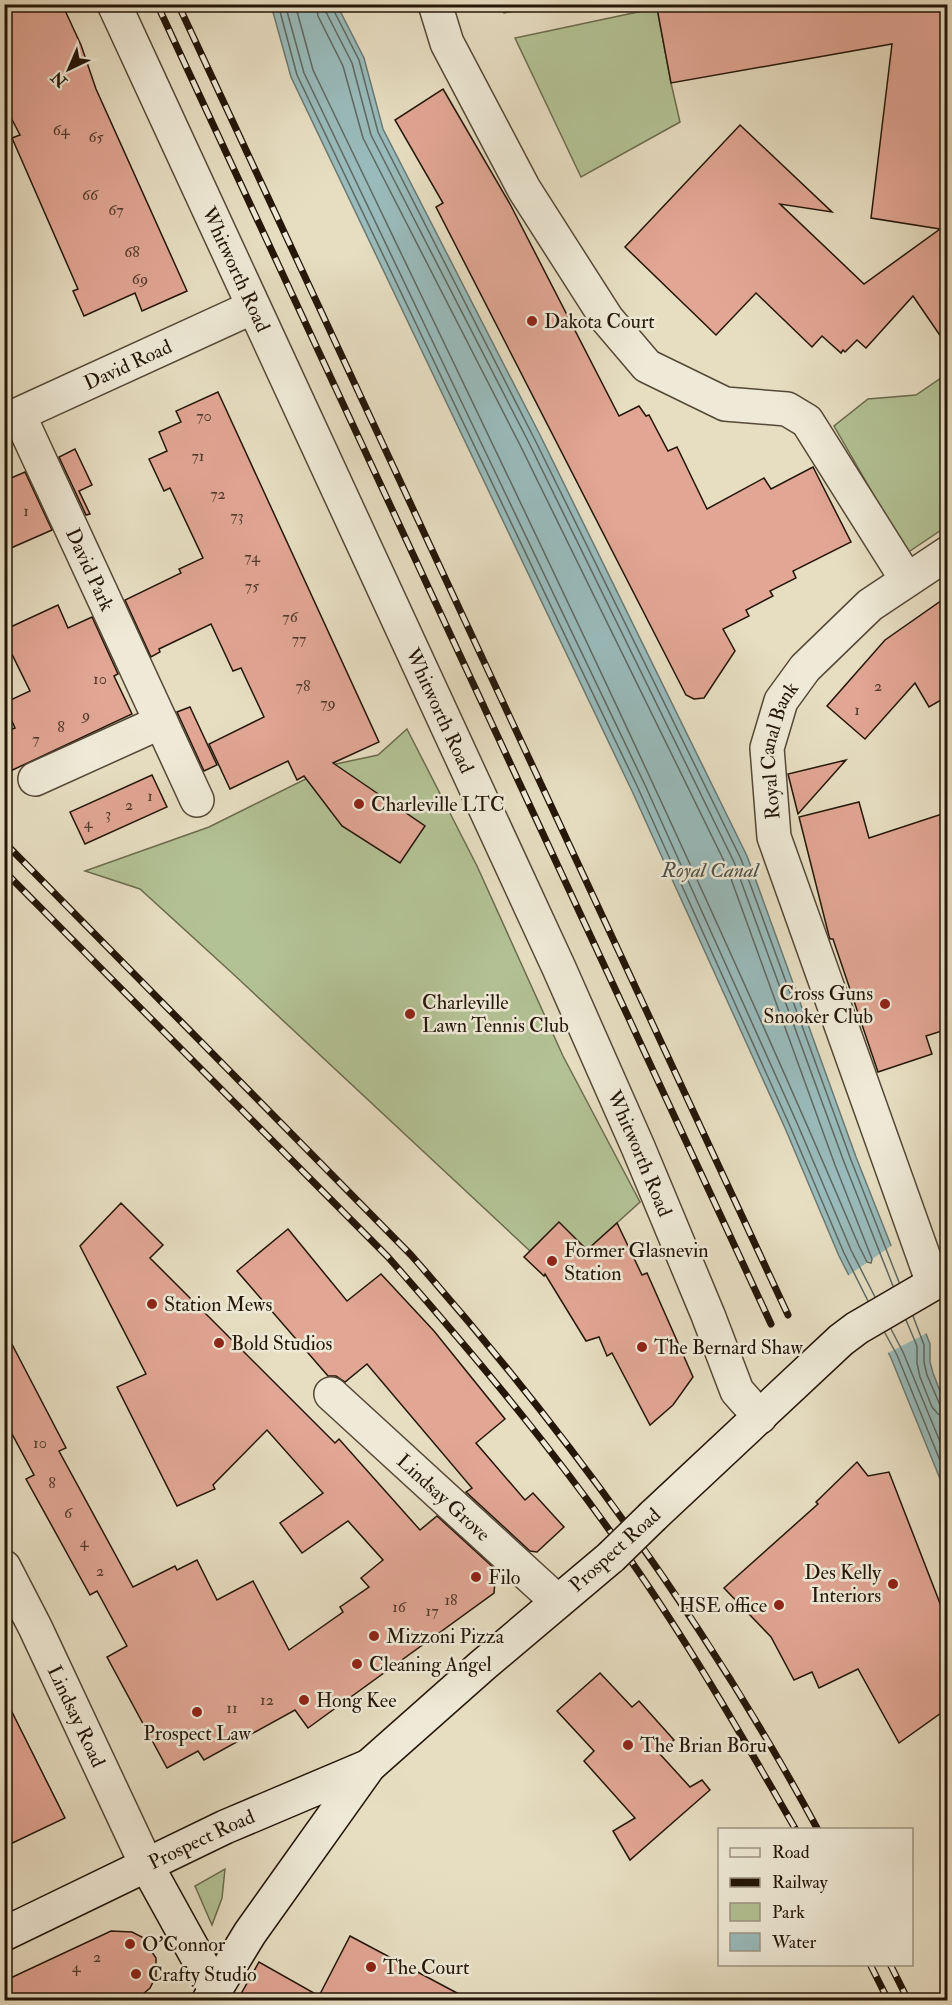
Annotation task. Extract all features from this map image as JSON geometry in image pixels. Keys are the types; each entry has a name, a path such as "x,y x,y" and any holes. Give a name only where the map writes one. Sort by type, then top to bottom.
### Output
{"street":[{"name":"Whitworth Road","path":"114,4 559,968 647,1168 737,1391 760,1417"},
{"path":"435,4 447,43 524,189 607,319 647,366 725,404 787,409 807,421 864,508 907,580"},
{"name":"David Road","path":"12,418 253,307"},
{"name":"David Park","path":"12,418 197,800"},
{"name":"Royal Canal Bank","path":"940,1279 774,837 766,748 781,701 805,668 870,605 948,553"},
{"path":"35,778 161,722"},
{"name":"Prospect Road","path":"212,1995 250,1933 369,1766 557,1601 611,1557 826,1352 856,1328 940,1279"},
{"name":"Lindsay Grove","path":"331,1394 557,1601"},
{"name":"Lindsay Road","path":"4,1567 35,1627 147,1866"},
{"name":"Prospect Road","path":"212,1995 147,1866 225,1827 369,1766"},
{"path":"4,1934 147,1866"}],"green space":[{"path":"500,5 542,5 504,13"},
{"path":"657,8 680,122 581,177 515,38"},
{"path":"947,374 947,526 907,553 834,426 868,399 916,395"},
{"name":"Charleville Lawn Tennis Club","path":"407,729 477,866 563,1056 640,1202 587,1250 559,1223 530,1251 140,889 85,871 209,827 336,764 378,755"},
{"path":"225,1869 222,1898 212,1925 195,1886"}],"water":[{"name":"Royal Canal","path":"271,5 337,5 364,58 383,129 540,435 747,856 856,1157 930,1344 930,1362 947,1409 947,1496 891,1358 839,1256 785,1128 632,791 291,77"}],"pier":[{"path":"894,1244 929,1332 886,1354 846,1277"}],"building":[{"path":"4,4 62,4 81,45 96,89 187,291 142,311 135,293 84,316 73,291 78,289 12,138 20,135 4,104"},
{"path":"677,4 948,4 948,347 913,296 866,348 857,340 841,353 822,336 812,347 756,293 716,335 625,247 740,125 832,212 780,204 864,284 940,229 871,218 892,44 671,83 657,8"},
{"name":"Dakota Court","path":"443,89 510,204 619,416 639,406 646,416 649,415 668,451 677,447 707,509 764,478 771,489 813,467 851,542 793,571 796,578 770,591 773,596 746,610 749,616 723,629 735,651 704,698 694,699 686,695 436,207 443,203 395,120"},
{"path":"218,392 379,742 333,763 425,826 400,863 342,826 304,776 297,780 288,761 230,789 209,744 264,717 241,668 233,671 211,624 159,649 160,652 151,657 125,600 181,573 179,569 203,558 170,488 164,491 149,459 167,451 159,432 181,422 176,411"},
{"path":"75,449 92,485 79,491 90,514 86,515 59,457"},
{"path":"25,472 52,530 4,551 4,481"},
{"path":"948,596 948,696 929,707 915,683 865,739 827,706 885,640"},
{"path":"58,605 68,628 92,617 118,674 114,676 132,714 4,774 4,732 15,728 4,703 30,691 4,638 4,630"},
{"path":"190,707 217,765 204,771 177,712"},
{"path":"846,760 798,814 788,774"},
{"path":"152,775 167,807 85,844 70,812"},
{"path":"859,802 869,838 948,812 948,1029 926,1036 932,1054 878,1072 833,939 829,936 799,817"},
{"path":"121,1203 163,1245 150,1258 335,1443 339,1439 420,1530 437,1516 496,1570 494,1593 308,1728 295,1710 204,1760 198,1751 167,1768 107,1657 127,1646 97,1591 90,1595 26,1479 34,1475 4,1419 4,1329 66,1448 59,1451 133,1587 175,1566 177,1570 197,1560 217,1600 253,1581 289,1650 343,1612 340,1607 369,1587 361,1578 383,1560 348,1521 302,1553 280,1523 323,1493 267,1430 213,1485 215,1489 177,1506 117,1387 146,1374 80,1246"},
{"name":"The Bernard Shaw","path":"559,1222 587,1250 617,1223 642,1275 647,1273 693,1377 673,1405 650,1425 612,1353 607,1356 599,1337 586,1341 545,1274 544,1276 524,1257"},
{"path":"288,1229 347,1301 381,1274 434,1331 505,1419 476,1443 525,1500 533,1493 564,1527 537,1552 530,1551 466,1492 472,1488 367,1364 345,1382 336,1376 328,1376 237,1271"},
{"path":"857,1462 868,1476 889,1472 948,1624 948,1708 899,1743 858,1669 819,1688 812,1672 794,1680 771,1637 724,1588 818,1504 816,1502"},
{"name":"The Brian Boru","path":"600,1673 632,1707 639,1701 674,1740 659,1753 690,1787 702,1780 710,1790 630,1860 613,1831 635,1818 584,1761 594,1751 557,1711"},
{"path":"4,1696 65,1818 4,1847"},
{"path":"111,1931 132,1932 142,1937 156,1958 156,1976 150,1988 135,2001 4,2001 4,1981"},
{"name":"The Court","path":"350,1936 472,2001 237,2001 259,1962 319,1996"}],"railway":[{"path":"157,4 771,1324"},
{"path":"178,4 788,1315"},
{"path":"4,842 411,1255 469,1322 579,1460 681,1603 775,1753 817,1828"},
{"path":"4,871 388,1257 487,1372 581,1491 661,1605 701,1668 795,1828"},
{"path":"871,1966 888,2000"},
{"path":"891,1966 908,2000"}],"place":[{"name":"Dakota Court","path":"532,321"},
{"name":"Charleville LTC","path":"359,804"},
{"name":"Cross Guns Snooker Club","path":"885,1004"},
{"name":"Charleville Lawn Tennis Club","path":"410,1014"},
{"name":"Former Glasnevin Station","path":"552,1261"},
{"name":"Station Mews","path":"152,1304"},
{"name":"Bold Studios","path":"219,1343"},
{"name":"The Bernard Shaw","path":"642,1347"},
{"name":"Filo","path":"476,1577"},
{"name":"Des Kelly Interiors","path":"893,1584"},
{"name":"HSE office","path":"779,1605"},
{"name":"Mizzoni Pizza","path":"374,1636"},
{"name":"Cleaning Angel","path":"357,1664"},
{"name":"Hong Kee","path":"304,1700"},
{"name":"Prospect Law","path":"197,1712"},
{"name":"The Brian Boru","path":"628,1745"},
{"name":"O'Connor","path":"130,1944"},
{"name":"The Court","path":"371,1967"},
{"name":"Crafty Studio","path":"136,1974"}]}
